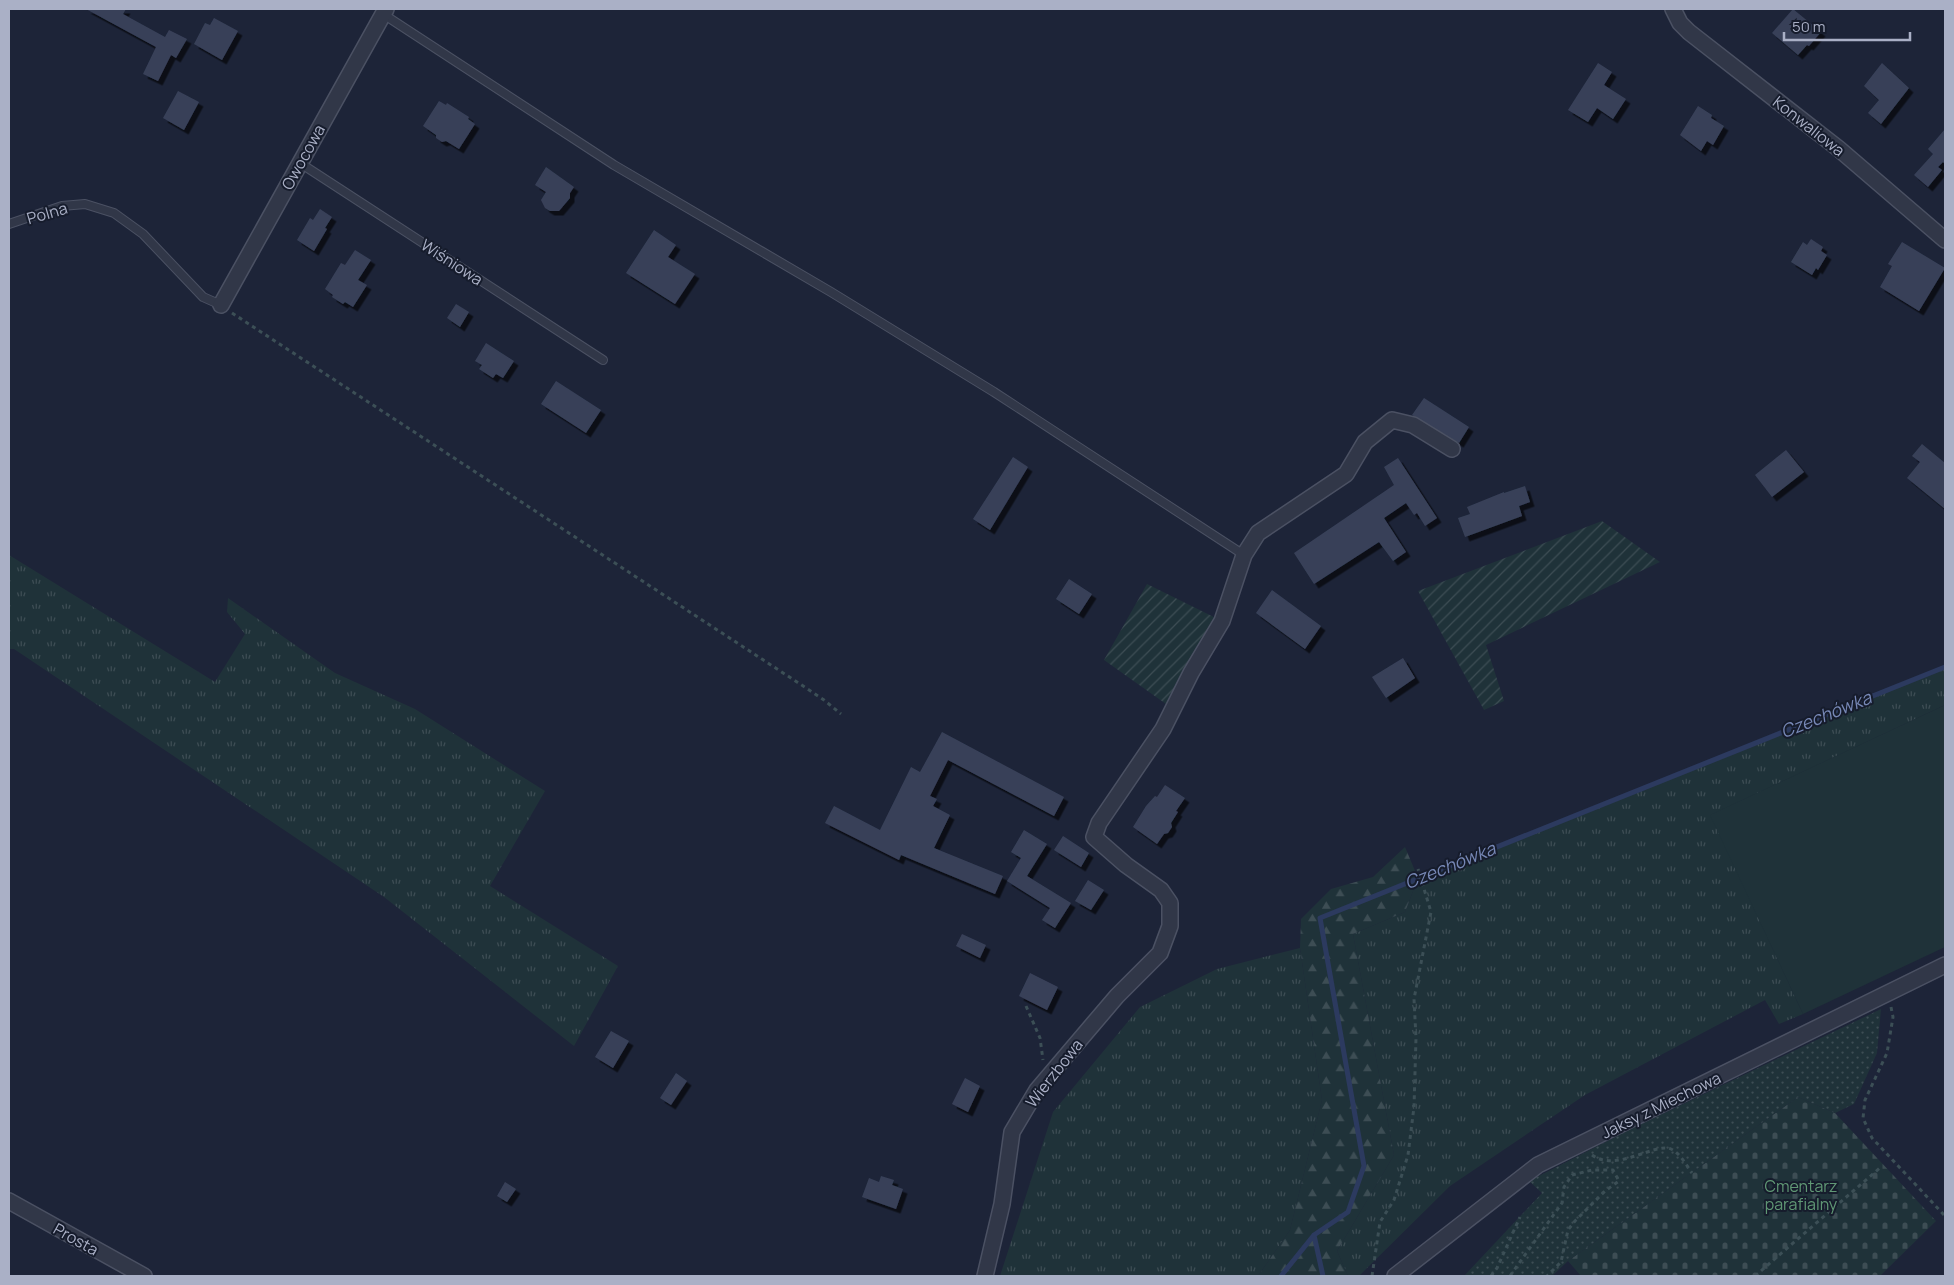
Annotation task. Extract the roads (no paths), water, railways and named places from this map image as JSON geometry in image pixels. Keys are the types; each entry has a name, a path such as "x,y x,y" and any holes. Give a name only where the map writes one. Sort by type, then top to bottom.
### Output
{"street":[{"name":"Konwaliowa","path":"1673,10 1680,24 1689,32 1839,149 1945,240"},
{"name":"Owocowa","path":"221,306 384,12"},
{"path":"1244,555 1258,533 1346,474 1364,442 1392,420 1413,425 1452,449"},
{"name":"Wierzbowa","path":"985,1276 1002,1204 1012,1132 1037,1090 1117,996 1160,952 1170,926 1170,903 1160,890 1126,865 1094,837 1099,823 1163,729 1191,673 1222,621 1244,555"},
{"name":"Jaksy z Miechowa","path":"1395,1276 1538,1165 1945,966"},
{"name":"Prosta","path":"9,1201 144,1276"}],"lane":[{"path":"384,12 614,165 831,292 994,392 1244,555"},
{"name":"Wiśniowa","path":"300,163 604,360"},
{"name":"Polna","path":"9,224 62,206 85,204 114,214 143,234 203,297 221,306"}],"waterway":[{"name":"Czechówka","path":"1281,1276 1314,1235 1348,1212 1364,1166 1320,918 1945,667"},
{"path":"1314,1235 1323,1276"}],"park label":[{"name":"Cmentarz parafialny","path":"1801,1195"}]}
